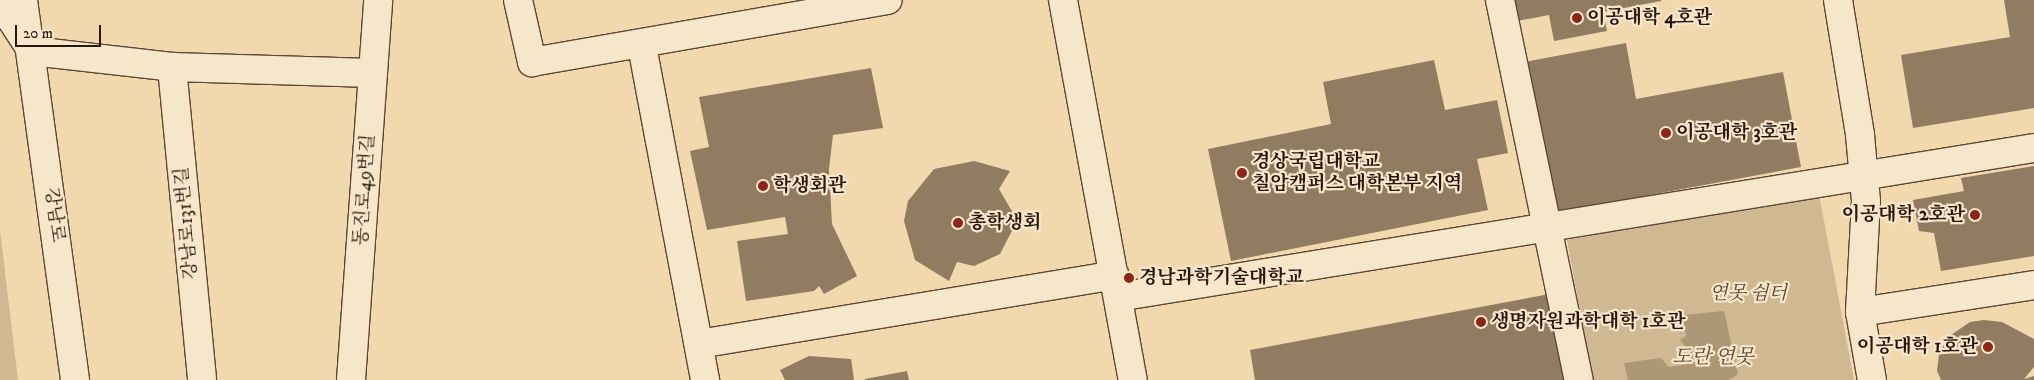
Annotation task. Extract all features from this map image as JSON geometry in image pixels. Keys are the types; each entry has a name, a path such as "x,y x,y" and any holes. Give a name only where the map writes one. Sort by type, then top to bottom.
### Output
{"street":[{"name":"강남로","path":"23,0 32,51 75,380"},
{"name":"동진로49번길","path":"352,380 378,0"},
{"path":"518,0 532,62 642,46 888,0"},
{"path":"1063,0 1133,380"},
{"path":"1500,0 1550,228 1579,380"},
{"path":"1838,0 1863,175 1860,312 1872,380"},
{"name":"강남로","path":"0,2 32,51"},
{"path":"642,46 705,380"},
{"path":"32,51 172,67 373,73"},
{"name":"강남로131번길","path":"172,67 202,380"},
{"path":"699,344 1550,228 2034,148"},
{"path":"1860,312 2034,285"}],"green space":[{"name":"연못 쉼터","path":"1819,194 1854,380 1593,380 1567,240"},
{"path":"0,230 18,380 0,380"}],"water":[{"name":"도란 연못","path":"1724,311 1738,374 1729,380 1628,380 1624,363 1661,358 1669,367 1688,364 1691,353 1680,340 1686,336 1682,315"}],"building":[{"name":"이공대학 4호관","path":"1513,0 1661,1 1603,12 1607,31 1554,41 1549,15 1517,21"},
{"path":"2004,0 2034,0 2034,108 1913,128 1901,55 2010,37"},
{"name":"이공대학 3호관","path":"1626,43 1636,99 1783,72 1801,167 1552,213 1524,62"},
{"path":"1434,60 1445,110 1497,100 1508,153 1477,159 1488,210 1231,261 1208,149 1331,124 1323,82"},
{"name":"학생회관","path":"871,68 883,128 833,135 829,169 832,224 857,276 824,294 819,286 814,291 746,301 737,241 788,234 785,217 707,230 690,151 709,147 699,97"},
{"name":"총학생회","path":"974,161 1010,171 999,189 1013,213 1014,227 1000,254 974,266 957,262 949,281 915,260 904,221 908,201 934,169"},
{"name":"이공대학 2호관","path":"2034,166 2034,256 1941,271 1934,233 1919,231 1913,200 1964,191 1961,178"},
{"name":"생명자원과학대학 1호관","path":"1555,293 1571,380 1255,380 1250,350"},
{"name":"이공대학 1호관","path":"1984,320 2002,322 2034,339 2034,367 2024,379 2034,376 2034,380 1941,380 1937,371 1939,354 1948,337 1970,322"},
{"path":"809,356 851,359 854,380 785,380 780,370"},
{"path":"907,371 909,380 865,380 865,379"}],"place":[{"name":"이공대학 4호관","path":"1577,18"},
{"name":"이공대학 3호관","path":"1666,133"},
{"name":"경상국립대학교 칠암캠퍼스 대학본부 지역","path":"1242,173"},
{"name":"학생회관","path":"763,186"},
{"name":"이공대학 2호관","path":"1975,215"},
{"name":"총학생회","path":"958,223"},
{"name":"경남과학기술대학교","path":"1129,278"},
{"name":"생명자원과학대학 1호관","path":"1481,322"},
{"name":"이공대학 1호관","path":"1988,347"}]}
